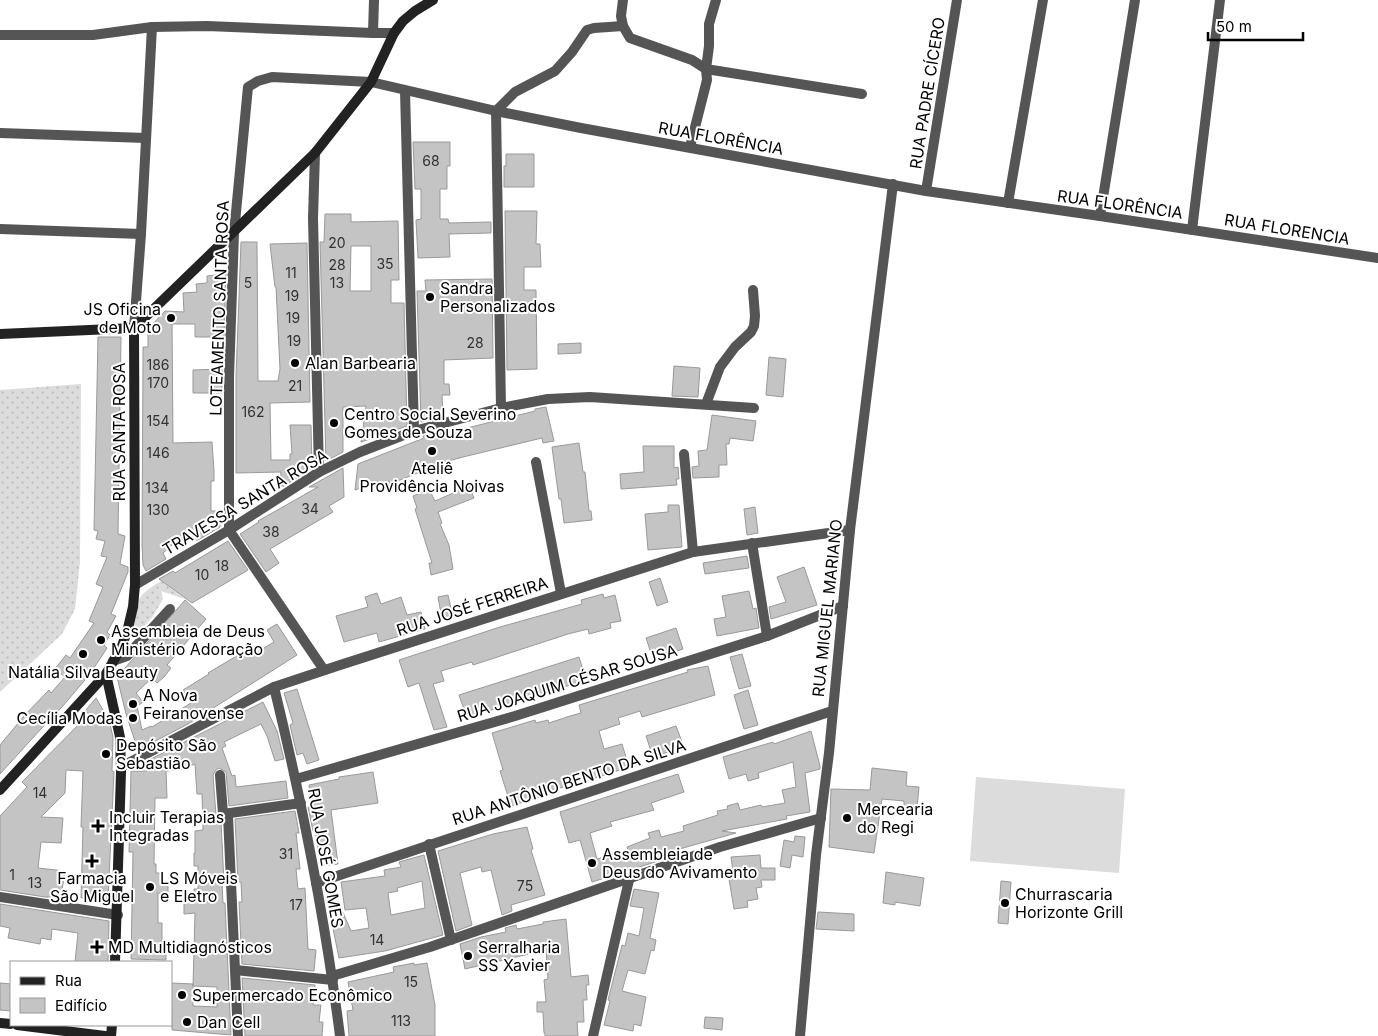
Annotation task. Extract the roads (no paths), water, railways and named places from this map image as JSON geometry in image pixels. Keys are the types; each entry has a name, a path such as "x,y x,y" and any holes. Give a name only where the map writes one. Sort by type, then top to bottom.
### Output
{"main road":[{"path":"0,334 134,328 315,153 371,82 394,33 415,11 433,0"},
{"name":"RUA SANTA ROSA","path":"0,790 106,674 122,646 128,628 133,607 135,585 134,328"},
{"path":"106,674 116,712 120,737 121,767 118,915 115,961"},
{"path":"25,1026 104,1036"}],"street":[{"path":"374,0 374,34"},
{"path":"623,0 621,16 623,26 630,38 692,60 706,69 862,94"},
{"path":"690,148 708,80 706,69 709,24 716,0"},
{"name":"RUA PADRE CÍCERO","path":"926,191 957,0"},
{"path":"1008,203 1043,0"},
{"path":"1100,216 1135,0"},
{"path":"1192,230 1220,0"},
{"path":"0,35 93,34 152,27 207,26 374,34 394,33"},
{"path":"501,408 496,111 515,92 555,71 572,52 587,30 623,26"},
{"name":"RUA SANTA ROSA","path":"134,328 152,27"},
{"name":"RUA FLORÊNCIA","path":"248,87 258,81 272,77 371,82 496,111 926,191 1192,230"},
{"name":"LOTEAMENTO SANTA ROSA","path":"229,530 229,377 234,233 248,87"},
{"path":"405,91 414,431"},
{"path":"0,133 146,138"},
{"path":"315,153 312,218 319,472"},
{"name":"RUA MIGUEL MARIANO","path":"800,1036 850,530 893,184"},
{"path":"0,229 141,234"},
{"name":"RUA FLORENCIA","path":"1192,230 1378,258"},
{"path":"706,404 720,367 735,347 751,332 754,326 753,290"},
{"name":"TRAVESSA SANTA ROSA","path":"135,585 229,530 319,472 360,452 414,431 501,408 548,399 590,397 754,408"},
{"path":"684,454 693,552"},
{"path":"536,462 561,593"},
{"path":"229,530 324,670"},
{"name":"RUA JOSÉ FERREIRA","path":"121,767 274,687 324,670 693,552 850,530"},
{"path":"752,543 767,636"},
{"name":"RUA JOAQUIM CÉSAR SOUSA","path":"296,779 515,716 767,636 843,606"},
{"path":"113,661 127,656 170,609"},
{"name":"RUA JOSÉ GOMES","path":"274,687 301,803 333,978 340,1036"},
{"name":"RUA ANTÔNIO BENTO DA SILVA","path":"316,883 832,711"},
{"path":"220,775 223,814"},
{"path":"223,814 301,803"},
{"path":"223,814 228,816 238,1036"},
{"path":"235,970 333,978 629,880 720,847 821,818"},
{"path":"429,844 451,940"},
{"path":"593,1036 629,880"},
{"path":"0,897 118,915"}],"place":[{"name":"Sandra Personalizados","path":"430,297"},
{"name":"JS Oficina de Moto","path":"171,318"},
{"name":"Alan Barbearia","path":"295,363"},
{"name":"Centro Social Severino Gomes de Souza","path":"334,423"},
{"name":"Ateliê Providência Noivas","path":"432,451"},
{"name":"Assembleia de Deus Ministério Adoração","path":"101,640"},
{"name":"Natália Silva Beauty","path":"83,654"},
{"name":"A Nova Feiranovense","path":"133,704"},
{"name":"Cecília Modas","path":"133,718"},
{"name":"Depósito São Sebastião","path":"106,754"},
{"name":"Mercearia do Regi","path":"847,818"},
{"name":"Incluir Terapias Integradas","path":"98,826"},
{"name":"Farmacia São Miguel","path":"92,861"},
{"name":"Assembleia de Deus do Avivamento","path":"592,863"},
{"name":"LS Móveis e Eletro","path":"150,887"},
{"name":"Churrascaria Horizonte Grill","path":"1005,903"},
{"name":"MD Multidiagnósticos","path":"97,947"},
{"name":"Serralharia SS Xavier","path":"468,956"},
{"name":"Supermercado Econômico","path":"182,995"},
{"name":"Dan Cell","path":"187,1022"}]}
